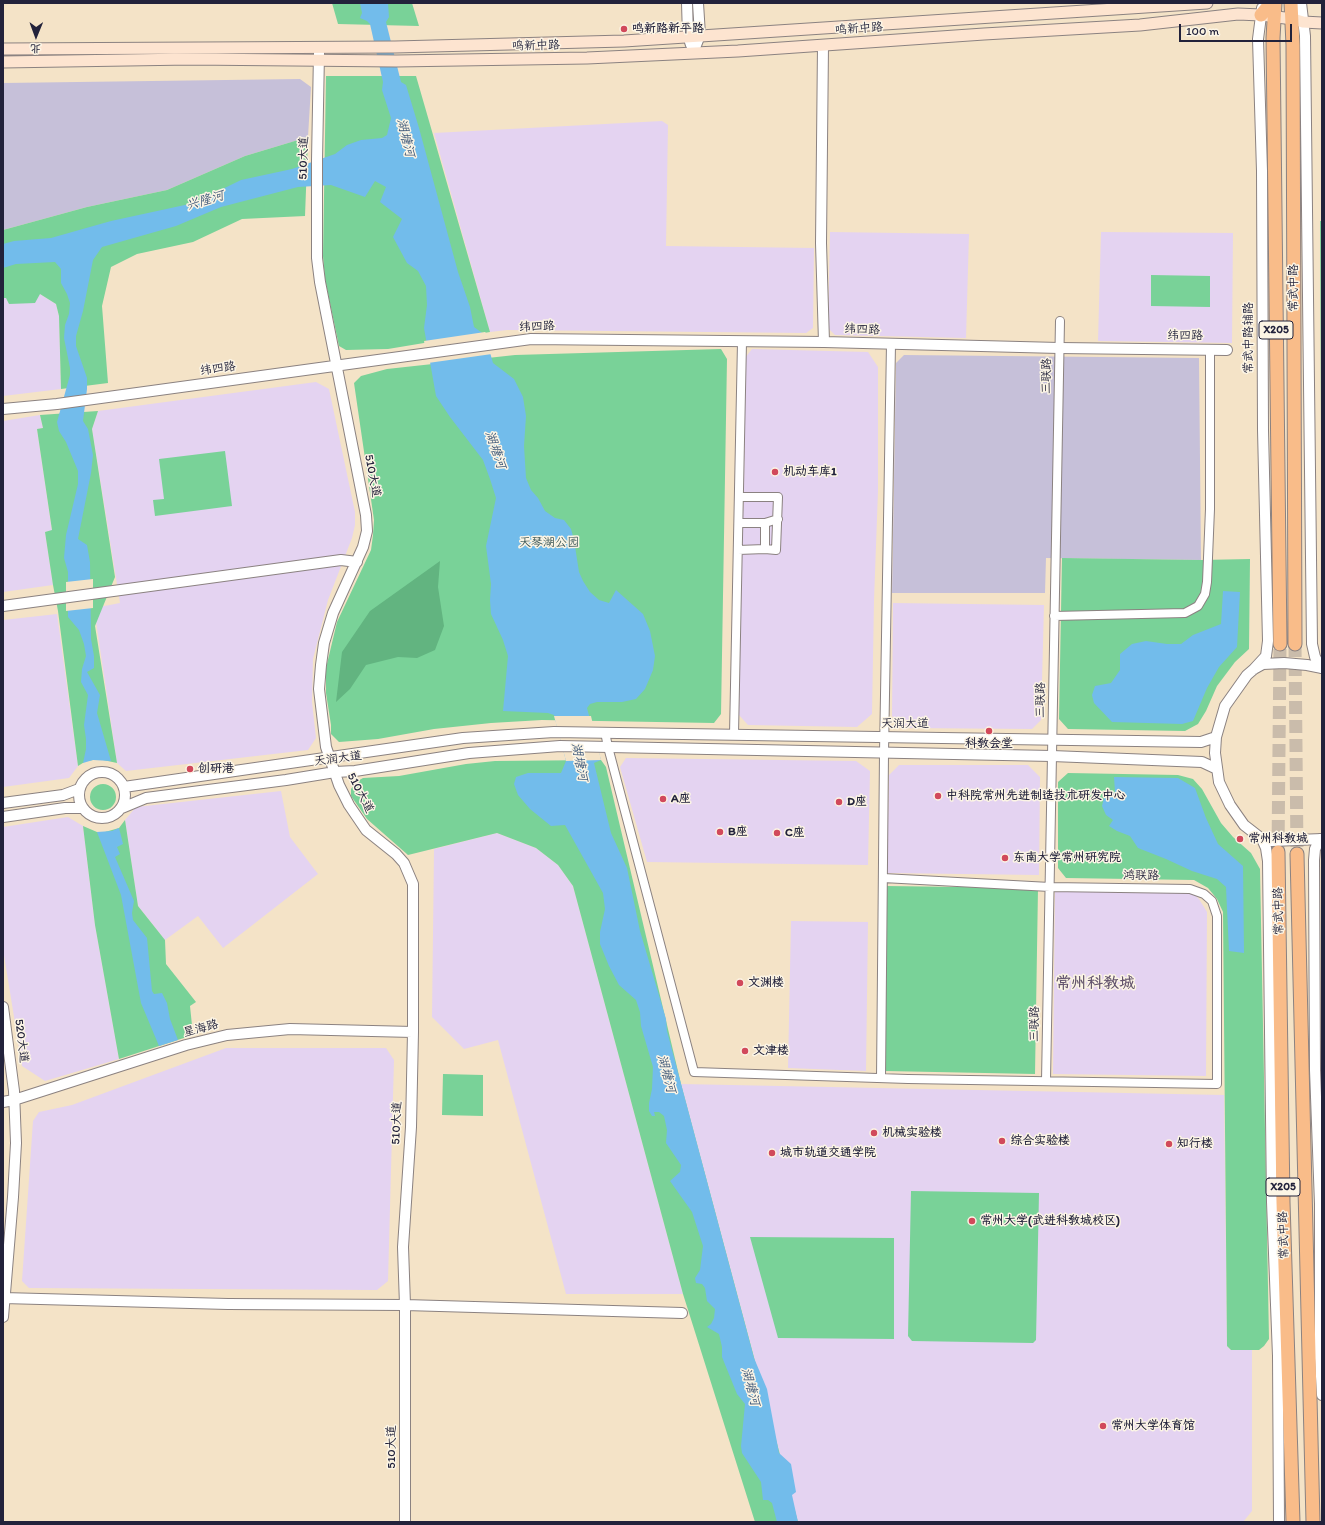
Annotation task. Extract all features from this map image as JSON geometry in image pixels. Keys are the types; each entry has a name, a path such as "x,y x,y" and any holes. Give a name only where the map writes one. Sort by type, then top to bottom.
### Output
{"main road":[{"name":"鸣新中路","path":"3,49 373,48 624,41 1206,3"},
{"path":"1262,9 1271,3"},
{"name":"常武中路","path":"1275,3 1273,38 1280,644"},
{"name":"常武中路","path":"1291,3 1298,20 1295,644"},
{"name":"鸣新中路","path":"3,62 190,59 396,61 587,58 693,53 1140,25 1238,14 1262,9 1274,17 1322,23"},
{"name":"常武中路","path":"1278,852 1283,1194 1293,1522"},
{"name":"常武中路","path":"1297,854 1313,1522"}],"street":[{"path":"686,3 688,36 693,53"},
{"path":"693,53 700,35 698,3"},
{"path":"1301,3 1298,20 1305,36 1312,644 1315,657 1322,668"},
{"name":"常武中路辅路","path":"1262,9 1258,39 1262,171 1263,430 1268,641 1266,656 1234,692 1225,706 1216,737 1215,754 1219,782 1230,805 1244,825 1262,839"},
{"path":"823,45 821,242 824,342"},
{"name":"510大道","path":"320,48 317,160 317,258 320,282 366,515 367,532 358,562 333,614 324,643 319,689 320,701 326,747 339,785 355,815 366,830 396,854 404,863 413,884 413,1032 411,1127 403,1247 405,1305 405,1522"},
{"name":"三联路","path":"1046,1080 1060,321"},
{"name":"纬四路","path":"3,409 57,404 412,354 531,339 824,342 1059,348 1227,350"},
{"path":"734,734 742,342"},
{"path":"881,1078 884,753 892,344"},
{"path":"1054,616 1185,613 1198,606 1205,594 1207,582 1210,509 1210,350"},
{"path":"738,550 765,549 777,552 778,519 778,497 739,497"},
{"path":"739,523 765,523 778,519"},
{"path":"765,523 765,549"},
{"path":"3,606 341,560 358,562"},
{"path":"1254,669 1263,664 1307,665 1322,668"},
{"name":"天润大道","path":"124,787 463,738 554,732 1201,742 1216,737"},
{"path":"605,732 603,747 694,1072 881,1078 1046,1080"},
{"name":"天润大道","path":"82,808 87,814 94,818 102,819 110,818 122,808 146,798 286,780 335,772 355,771 469,753 560,746 603,747"},
{"path":"603,747 1052,756 1202,762 1217,769"},
{"path":"3,818 65,808 82,808 79,801 79,789 87,777 100,772 108,772 115,775 120,780 126,794 125,802 122,808"},
{"path":"3,803 63,795 79,789"},
{"path":"1262,839 1272,841 1321,839"},
{"path":"1262,839 1266,848 1268,861 1272,1202 1278,1356 1279,1522"},
{"path":"1321,839 1315,849 1314,867 1315,1070 1320,1204 1320,1350 1322,1395"},
{"name":"鸿联路","path":"883,878 1050,887 1190,889 1204,894 1212,901 1217,916 1217,1084 1046,1080"},
{"name":"520大道","path":"3,1007 14,1091 16,1143 14,1189 3,1317"},
{"name":"星海路","path":"3,1102 14,1100 186,1045 227,1035 290,1029 413,1032"},
{"path":"4,1298 222,1304 405,1305 682,1312"}],"shaded area":[{"path":"300,79 311,87 308,137 245,156 167,190 87,207 3,230 3,83"},
{"path":"662,121 668,125 666,246 814,248 813,328 806,333 507,330 490,332 434,133"},
{"path":"830,232 969,234 966,338 835,335 828,328"},
{"path":"1101,232 1233,233 1232,343 1098,341"},
{"path":"40,294 56,304 59,316 61,389 3,396 3,298"},
{"path":"752,349 868,352 878,367 878,491 872,714 857,727 748,725 739,715 740,596 744,489 745,358"},
{"path":"904,355 1199,358 1201,560 1046,558 1045,593 892,593 896,363"},
{"name":"创研港","path":"316,382 329,389 355,512 355,525 352,538 328,600 313,659 312,702 316,738 308,750 126,771 117,763 94,608 120,603 92,429 98,411"},
{"path":"40,415 43,428 37,429 52,531 45,532 53,585 3,592 3,421"},
{"path":"893,603 1044,605 1041,720 1032,729 905,728 892,716"},
{"path":"57,614 78,766 69,778 3,787 3,620"},
{"path":"626,758 856,761 870,771 868,865 647,862 620,767"},
{"path":"899,765 1028,765 1040,777 1039,875 887,873 889,775"},
{"name":"创研港","path":"281,791 290,837 318,874 223,948 198,916 165,940 138,906 125,820 136,807"},
{"path":"68,817 83,826 95,925 119,1059 45,1081 22,1066 3,949 3,827"},
{"path":"497,833 536,848 558,865 573,886 683,1294 566,1294 498,1040 464,1049 432,1017 434,849"},
{"path":"1055,888 1186,891 1193,893 1199,899 1207,912 1206,1076 1053,1074"},
{"path":"791,921 868,922 866,1071 788,1068"},
{"path":"226,1048 386,1048 394,1060 388,1281 377,1290 29,1288 22,1281 33,1121 39,1112 72,1105"},
{"name":"常州大学(武进科教城校区)","path":"681,1084 1224,1095 1227,1346 1231,1350 1252,1350 1252,1511 1243,1522 798,1522"}],"green space":[{"path":"332,3 412,3 419,26 338,24"},
{"path":"326,76 416,76 490,332 388,349 346,350 339,346 325,279 323,256"},
{"path":"308,137 305,216 242,219 193,242 137,254 111,267 102,306 108,383 61,389 59,316 56,304 40,294 35,303 9,304 6,298 3,298 3,230 87,207 167,190 245,156"},
{"path":"1320,221 1322,221 1322,644"},
{"path":"1151,275 1210,276 1210,307 1151,306"},
{"name":"天琴湖公园","path":"721,349 727,359 721,714 714,723 542,720 491,723 434,729 378,739 339,742 331,734 326,693 326,668 337,622 371,550 374,520 354,383 361,376 387,369 515,355"},
{"path":"98,411 92,429 115,577 95,626 117,763 103,760 93,760 86,761 78,766 58,611 45,532 52,530 37,429 43,428 40,415"},
{"path":"225,451 232,506 155,516 153,500 164,499 159,459"},
{"path":"1062,558 1201,560 1250,559 1249,649 1235,662 1217,686 1206,711 1198,724 1185,731 1068,729 1059,719"},
{"path":"440,561 438,587 444,626 435,650 417,658 398,657 366,665 350,689 336,702 342,652 370,611"},
{"path":"601,760 606,767 681,1084 798,1522 755,1522 683,1294 573,886 558,865 536,848 497,833 408,855 367,819 351,796 351,789 356,782 363,778 399,776 466,764 495,761"},
{"path":"1068,773 1178,775 1193,779 1202,789 1221,823 1233,837 1251,853 1260,869 1269,1339 1259,1350 1231,1350 1227,1346 1223,912 1217,899 1208,888 1194,880 1066,878 1058,868 1058,782"},
{"path":"103,784 112,788 116,797 112,806 103,810 94,806 90,797 94,788"},
{"path":"125,820 138,906 165,940 166,964 196,1002 190,1006 193,1035 119,1059 95,925 83,826 97,832 105,832 119,828"},
{"path":"886,886 1038,888 1035,1074 885,1071"},
{"path":"443,1074 483,1075 483,1116 442,1115"},
{"path":"911,1191 1039,1193 1036,1340 1033,1343 912,1341 908,1336"},
{"path":"750,1237 894,1238 894,1339 778,1338"}],"water":[{"path":"360,3 388,3 389,17 386,22 401,82 406,85 419,128 458,272 470,307 474,327 485,335 493,363 514,379 523,397 526,416 524,446 526,478 531,490 538,498 545,511 555,518 564,520 571,529 579,572 590,592 599,600 609,603 616,590 643,614 650,631 655,656 653,670 645,689 636,699 622,702 597,702 590,704 587,708 601,760 594,763 611,833 627,868 640,931 666,1019 667,1031 754,1358 767,1389 779,1453 791,1464 796,1492 792,1495 798,1522 777,1522 772,1503 768,1500 763,1500 761,1482 742,1453 741,1446 745,1404 737,1394 722,1357 722,1347 719,1334 707,1327 711,1324 714,1318 715,1309 707,1301 705,1288 702,1284 696,1283 695,1278 700,1270 703,1246 692,1212 670,1181 680,1172 681,1165 666,1143 667,1130 664,1116 659,1112 654,1112 655,1116 652,1116 649,1111 653,1067 641,1026 640,1012 636,1000 619,985 600,944 600,932 605,909 603,893 565,825 551,826 530,809 518,795 514,784 516,777 528,773 561,773 566,761 554,715 548,713 503,711 508,656 503,640 491,614 491,584 486,546 496,498 483,460 436,396 424,328 427,305 426,286 418,271 407,263 393,237 402,219 380,202 386,187 375,181 365,197 331,185 298,187 221,207 176,226 102,247 93,260 83,311 76,336 76,346 87,378 83,421 88,429 93,455 78,539 87,545 90,562 91,639 94,656 94,668 87,672 100,695 97,713 111,761 93,760 83,763 86,749 84,725 88,695 81,682 82,669 86,656 79,630 68,617 68,572 64,558 66,535 78,484 78,471 66,442 59,431 57,422 70,375 64,338 65,325 69,314 70,303 61,283 61,269 55,262 16,264 3,268 3,244 14,241 51,238 111,221 194,203 241,180 292,169 335,154 347,145 361,140 382,138 387,135 391,118 382,90 383,82 370,24 360,18 362,13"},
{"path":"1223,591 1240,592 1237,647 1219,667 1207,688 1193,721 1182,724 1112,722 1094,703 1092,695 1095,686 1111,683 1120,670 1120,654 1132,644 1146,641 1181,644 1193,635 1221,624"},
{"path":"1114,777 1178,778 1195,788 1206,818 1218,844 1243,866 1244,953 1229,951 1226,887 1217,879 1192,871 1138,848 1130,836 1109,826 1113,820 1106,815 1102,806 1104,798 1115,792"},
{"path":"119,828 123,844 117,847 120,854 115,857 134,901 132,913 133,920 147,938 152,991 154,994 162,993 167,1003 170,1019 178,1040 159,1046 141,1003 121,895 97,832 112,831"}],"pier":[{"path":"485,332 487,334 492,354 428,363 424,341"},
{"path":"93,579 93,608 66,611 66,582"},
{"path":"554,716 591,716 601,760 566,761"}],"tunnel":[{"path":"1278,852 1280,644"},
{"path":"1295,644 1297,854"}],"place":[{"name":"鸣新路新平路","path":"624,29"},
{"name":"机动车库1","path":"775,472"},
{"name":"科教会堂","path":"989,731"},
{"name":"创研港","path":"190,769"},
{"name":"中科院常州先进制造技术研发中心","path":"938,796"},
{"name":"A座","path":"663,799"},
{"name":"D座","path":"839,802"},
{"name":"B座","path":"720,832"},
{"name":"C座","path":"777,833"},
{"name":"常州科教城","path":"1240,839"},
{"name":"东南大学常州研究院","path":"1005,858"},
{"name":"文渊楼","path":"740,983"},
{"name":"文津楼","path":"745,1051"},
{"name":"机械实验楼","path":"874,1133"},
{"name":"综合实验楼","path":"1002,1141"},
{"name":"知行楼","path":"1169,1144"},
{"name":"城市轨道交通学院","path":"772,1153"},
{"name":"常州大学(武进科教城校区)","path":"972,1221"},
{"name":"常州大学体育馆","path":"1103,1426"}],"district":[{"name":"常州科教城","path":"1095,984"}],"water label":[{"name":"湖塘河","path":"405,138"},
{"name":"兴隆河","path":"205,201"},
{"name":"湖塘河","path":"495,450"},
{"name":"湖塘河","path":"579,762"},
{"name":"湖塘河","path":"666,1074"},
{"name":"湖塘河","path":"750,1387"}]}
